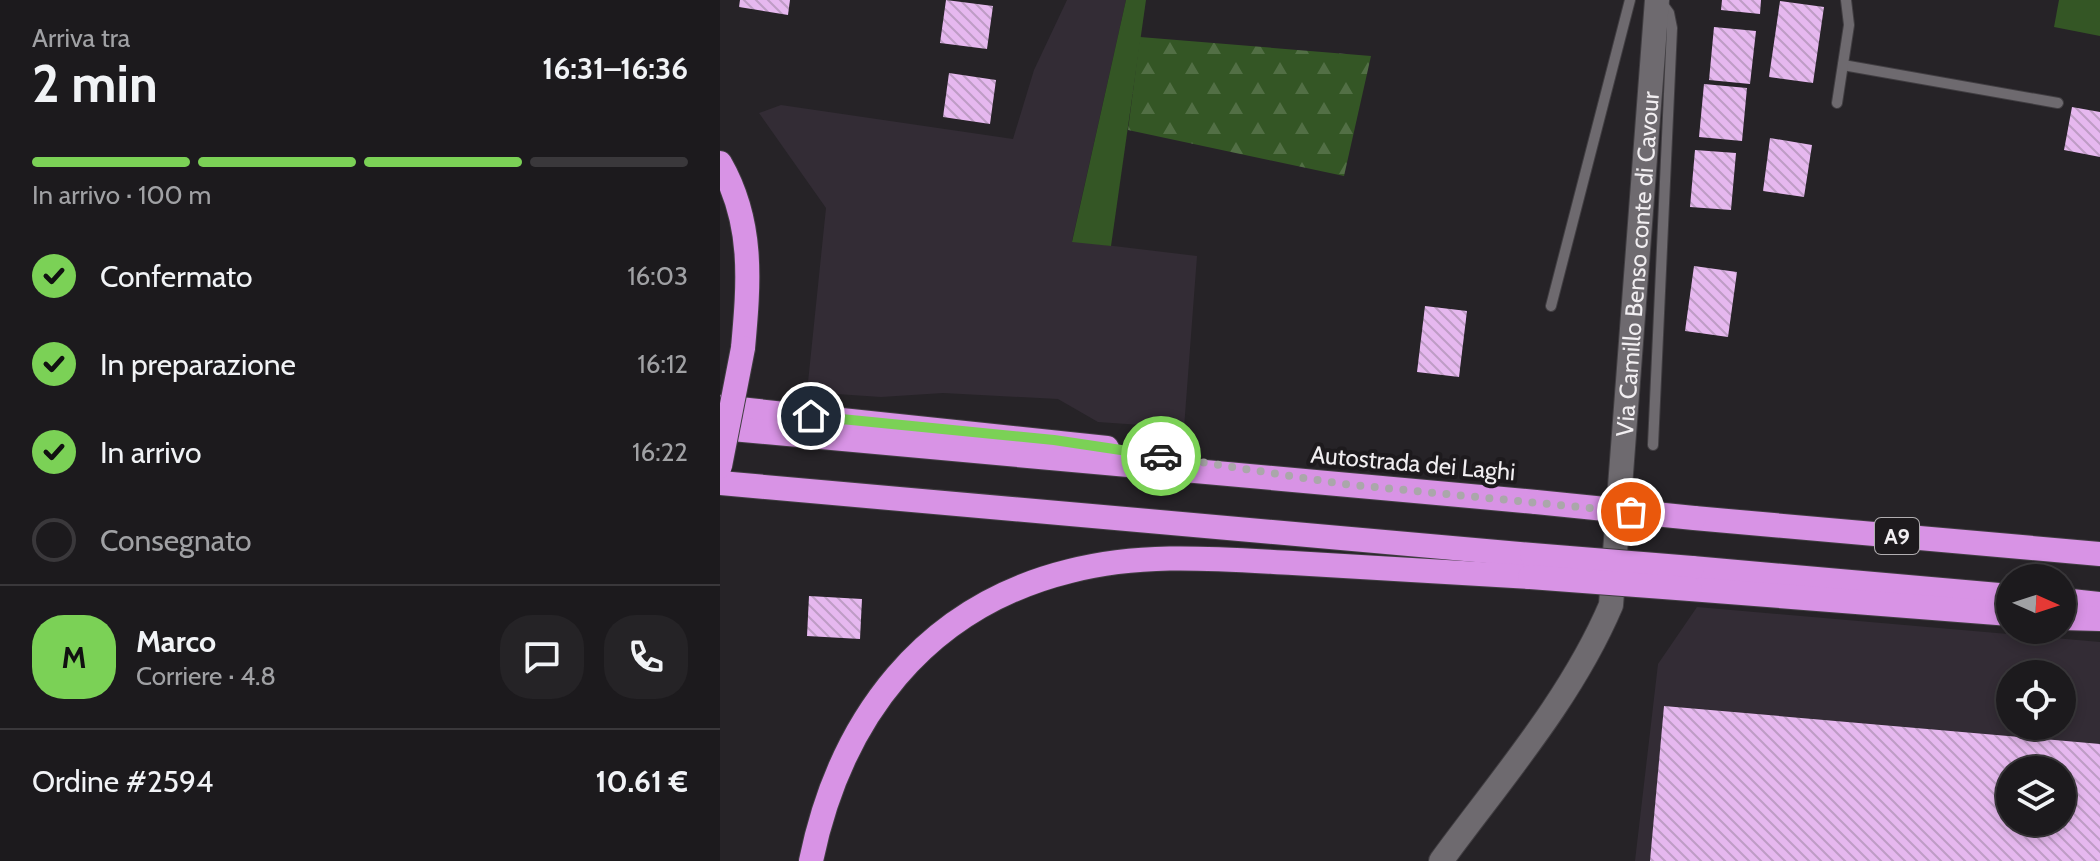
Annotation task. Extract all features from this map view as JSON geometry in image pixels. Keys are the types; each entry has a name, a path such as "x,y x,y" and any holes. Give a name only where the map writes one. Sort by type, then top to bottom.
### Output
{"highway":[{"path":"720,163 736,191 746,234 750,277 743,348 720,466"},
{"path":"720,407 1054,440 1343,484"},
{"name":"Autostrada dei Laghi","path":"720,428 2100,554"},
{"name":"A9","path":"720,483 1531,566 1691,579 1996,595"},
{"path":"811,861 818,824 846,748 895,675 959,622 1028,583 1071,570 1180,557 1531,566"},
{"path":"1691,579 1996,612"},
{"path":"2076,601 2100,604"},
{"path":"2076,618 2100,619"}],"street":[{"name":"Via Camillo Benso conte di Cavour","path":"1441,861 1507,775 1594,646 1611,605 1658,0"}],"lane":[{"path":"1551,306 1630,0"},
{"path":"1653,445 1672,28 1669,13 1658,0"},
{"path":"1837,103 1849,25 1846,0"},
{"path":"1843,65 2058,103"}],"shaded area":[{"path":"1067,0 1126,0 1072,241 1197,256 1184,428 1098,422 1058,399 943,393 881,397 807,392 826,208 759,113 781,105 1013,139 1034,70"},
{"path":"1697,607 1996,633 1996,644 2076,644 2076,640 2100,642 2100,861 1635,861 1658,664"}],"green space":[{"path":"1126,0 1146,0 1111,246 1072,242"},
{"path":"2059,0 2100,0 2100,36 2054,27"},
{"path":"1140,37 1371,56 1344,176 1128,130"}],"building":[{"path":"740,0 790,0 788,15 739,7"},
{"path":"946,0 993,6 987,49 940,43"},
{"path":"1722,0 1761,0 1760,14 1721,10"},
{"path":"1780,1 1824,7 1813,83 1769,77"},
{"path":"1714,27 1756,31 1750,84 1709,80"},
{"path":"949,73 996,80 990,124 943,117"},
{"path":"1704,84 1747,88 1742,141 1699,137"},
{"path":"2072,107 2100,112 2100,157 2064,150"},
{"path":"1770,138 1812,145 1804,197 1763,191"},
{"path":"1695,150 1736,153 1731,210 1690,207"},
{"path":"1694,266 1737,272 1728,337 1685,331"},
{"path":"1425,306 1467,311 1459,377 1417,372"},
{"path":"809,596 862,599 860,639 807,636"},
{"path":"1664,706 1996,735 1996,740 2100,744 2100,861 1650,861"}],"way so far":[{"path":"1161,456 1343,484 1631,512"}],"route":[{"path":"811,416 1054,440 1161,456"}]}
